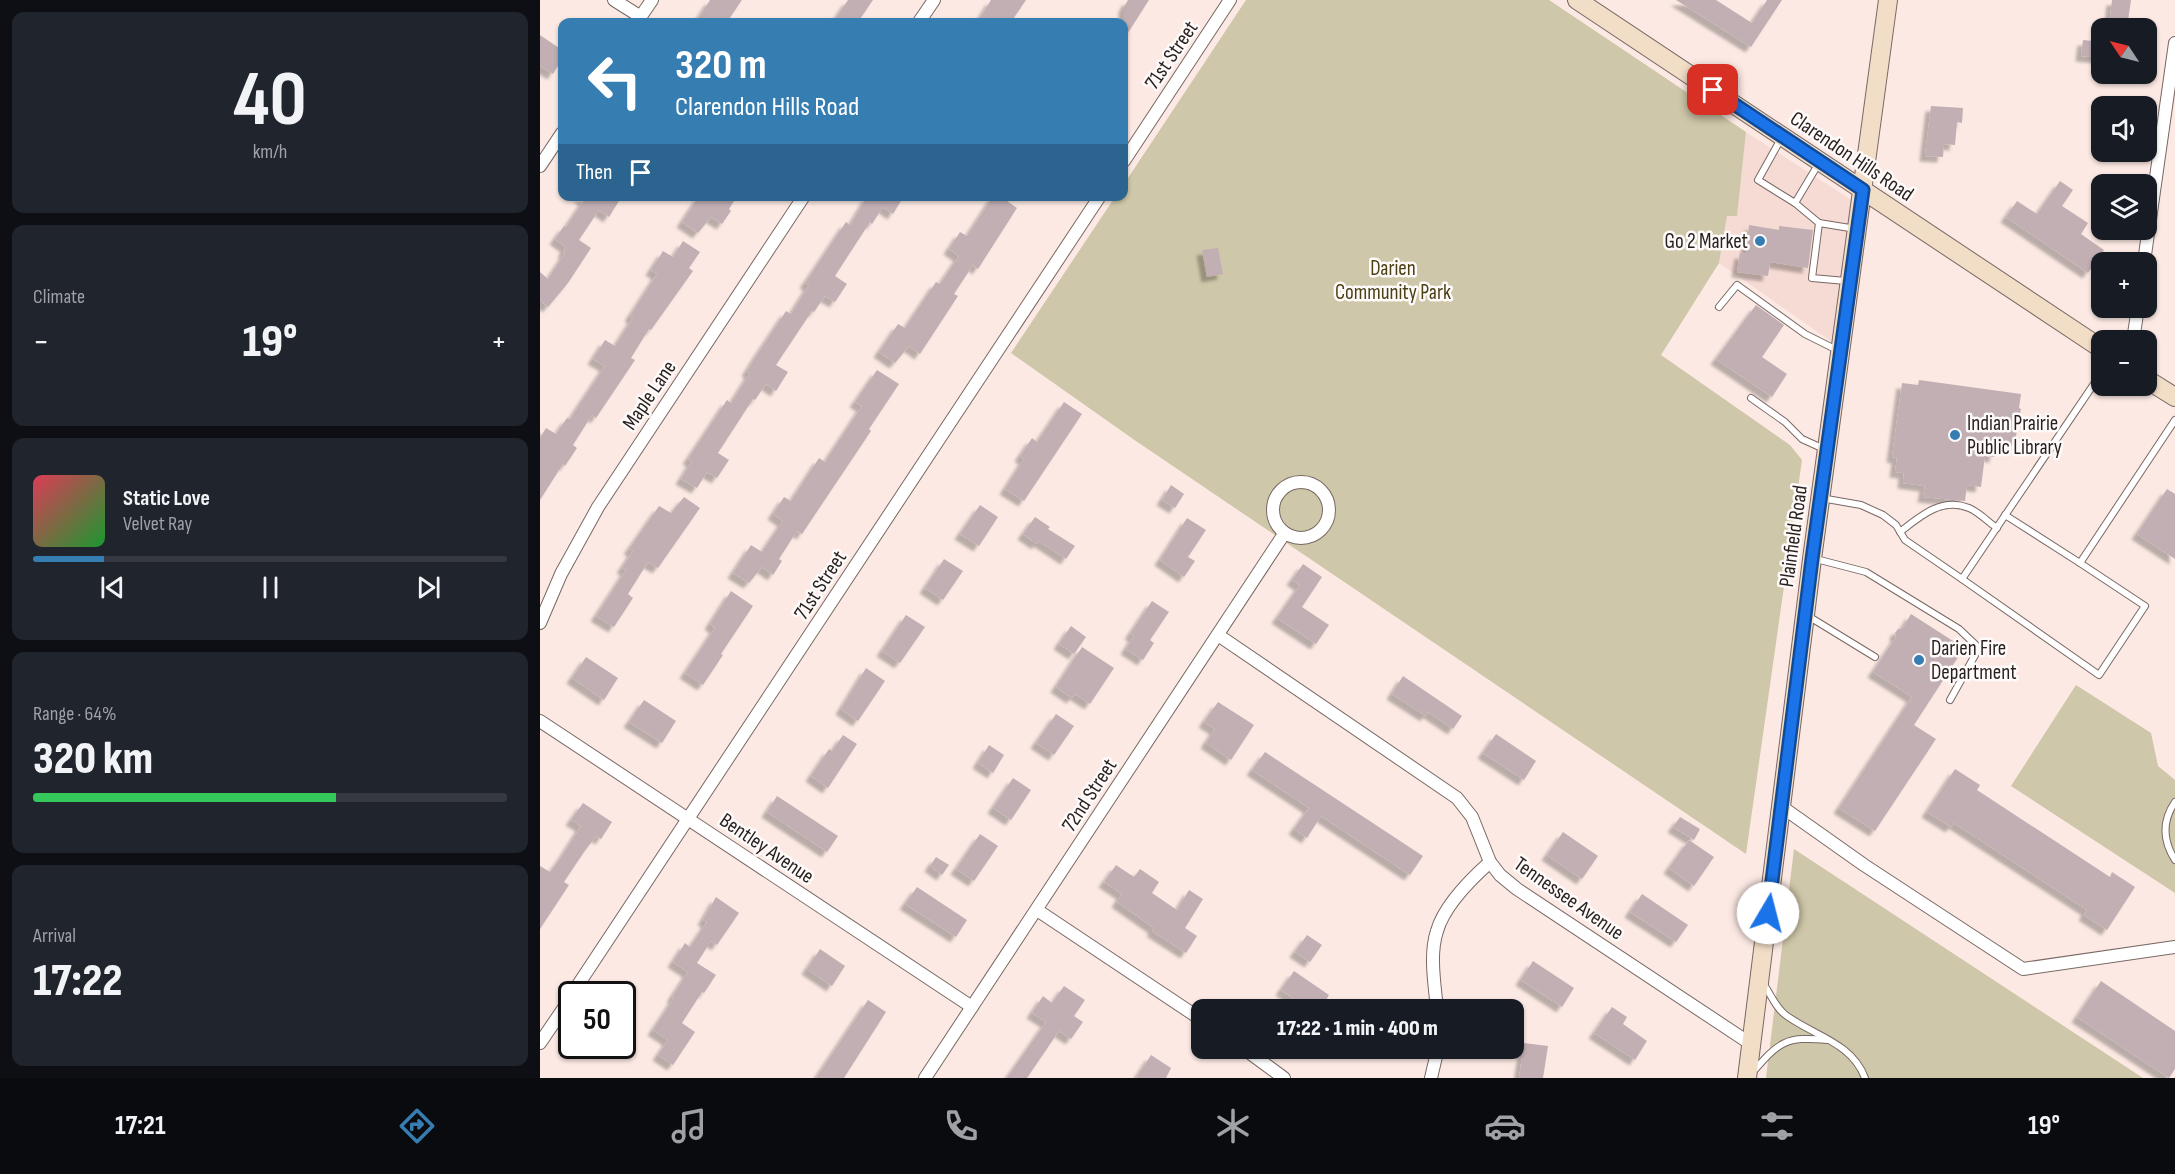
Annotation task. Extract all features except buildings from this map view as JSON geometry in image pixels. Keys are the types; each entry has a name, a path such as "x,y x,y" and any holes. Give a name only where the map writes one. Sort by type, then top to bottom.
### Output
{"main road":[{"name":"Clarendon Hills Road","path":"1577,0 2091,342"},
{"name":"Plainfield Road","path":"1747,1078 1812,559 1888,0"},
{"path":"2157,386 2175,398"}],"street":[{"path":"614,0 636,18"},
{"path":"640,18 652,0"},
{"path":"922,18 934,0"},
{"name":"71st Street","path":"1128,155 1230,0"},
{"path":"2146,252 2173,73 2175,43"},
{"path":"540,166 558,139"},
{"name":"Maple Lane","path":"540,623 561,574 598,507 801,201"},
{"name":"71st Street","path":"581,981 1097,201"},
{"path":"1300,482 1317,487 1324,494 1329,513 1321,531 1303,539 1284,534 1278,528 1272,511 1277,494 1291,483 1300,482"},
{"name":"72nd Street","path":"925,1078 1284,534"},
{"name":"Tennessee Avenue","path":"1218,635 1457,798 1472,817 1490,862 1500,875 1517,889 1751,1044"},
{"name":"Bentley Avenue","path":"540,721 972,1007"},
{"path":"1782,807 1864,865 2023,969 2175,947"},
{"path":"1436,999 1434,963 1436,932 1456,898 1490,862"},
{"path":"1037,910 1191,1013"},
{"name":"71st Street","path":"540,1043 558,1016"},
{"path":"1258,1059 1284,1078"},
{"path":"1431,1078 1435,1059"}],"lane":[{"path":"1783,136 1758,180 1795,203 1819,223 1857,229"},
{"path":"1795,203 1820,162"},
{"path":"1819,223 1812,278 1850,282"},
{"path":"1719,307 1737,285 1805,334 1841,351"},
{"path":"1962,579 2091,388"},
{"path":"1751,398 1785,422 1802,439 1827,450"},
{"path":"2080,563 2175,420"},
{"path":"1820,498 1861,505 1883,515 1896,525 1905,540 2099,675 2145,606 2005,515"},
{"path":"1900,532 1920,516 1938,506 1951,505 1969,508 1997,528"},
{"path":"1812,559 1866,572 1959,629 1979,648 1950,700"},
{"path":"1805,614 1875,657"},
{"path":"2175,802 2168,813 2165,826 2166,845 2175,860"},
{"path":"1759,977 1786,1016 1850,1053 1862,1069 1865,1078"},
{"path":"1747,1078 1774,1048 1790,1040 1806,1038 1831,1040"}],"shaded area":[{"path":"1746,132 1853,201 1835,344 1719,263 1727,216 1737,216"}],"green space":[{"name":"Darien Community Park","path":"1246,0 1549,0 1746,132 1737,216 1727,216 1719,263 1661,355 1790,445 1802,460 1746,854 1133,439 1011,353 1112,201 1128,201 1128,178"},
{"path":"2076,685 2151,733 2158,766 2175,780 2175,893 2011,786"},
{"path":"1794,849 2143,1078 1766,1078"}],"place":[{"name":"Go 2 Market","path":"1760,241"},
{"name":"Indian Prairie Public Library","path":"1955,435"},
{"name":"Darien Fire Department","path":"1919,660"}],"route":[{"path":"1713,90 1863,190 1812,559 1768,913"}]}
